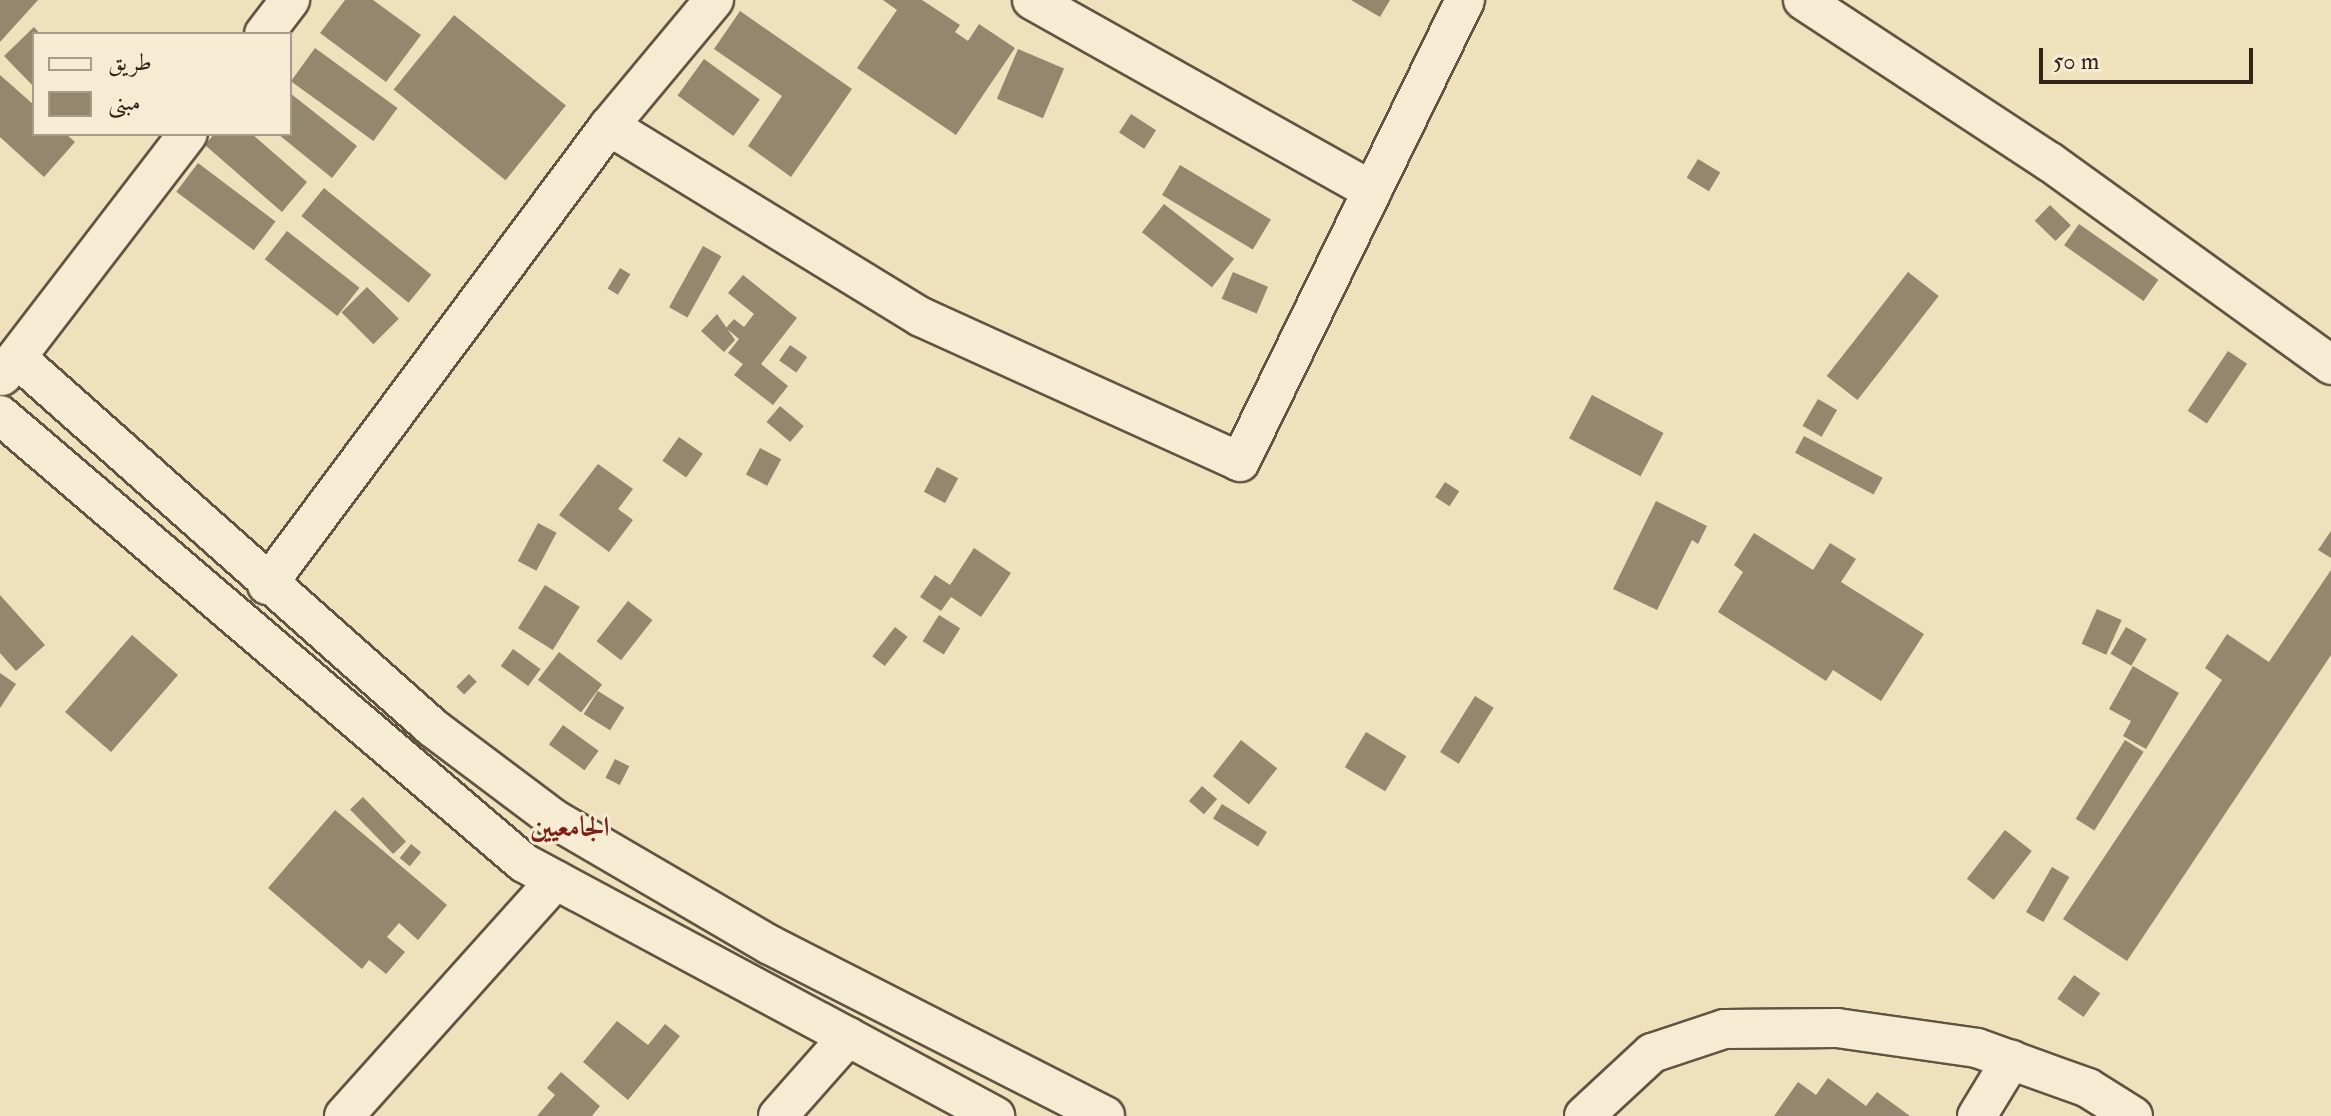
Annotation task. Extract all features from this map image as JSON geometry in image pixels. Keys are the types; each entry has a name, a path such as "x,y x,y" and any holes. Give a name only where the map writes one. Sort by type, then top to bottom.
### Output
{"street":[{"path":"266,32 290,0"},
{"path":"267,585 609,126 714,0"},
{"path":"1032,0 1372,191"},
{"path":"609,126 921,317 1240,462 1465,0"},
{"path":"1803,0 2050,162 2331,365"},
{"path":"186,136 9,368 433,728 554,819 770,945 1105,1116"},
{"path":"0,415 524,863 995,1116"},
{"path":"344,1116 556,880"},
{"path":"1584,1116 1652,1053 1724,1029 1837,1028 1977,1048 2088,1088 2133,1116"},
{"path":"778,1116 848,1037"},
{"path":"1977,1116 2011,1060"}],"building":[{"path":"0,0 38,0 0,42"},
{"path":"345,0 373,0 421,35 386,82 320,33"},
{"path":"883,0 922,0 960,25 955,32 968,41 979,24 1015,48 956,135 857,68 897,10"},
{"path":"1351,0 1390,0 1380,17"},
{"path":"740,11 852,89 791,177 748,146 782,96 714,49"},
{"path":"454,15 566,106 505,180 394,90"},
{"path":"34,27 38,32 32,32 32,85 4,56"},
{"path":"315,48 398,108 373,141 292,82"},
{"path":"1018,49 1064,69 1043,118 997,99"},
{"path":"704,59 760,100 733,136 678,95"},
{"path":"0,75 32,103 32,136 68,136 75,142 44,177 0,137"},
{"path":"292,95 357,146 332,178 280,136 292,136"},
{"path":"1131,114 1156,130 1144,149 1119,132"},
{"path":"212,136 254,136 307,182 282,212 205,145"},
{"path":"1698,159 1720,172 1709,191 1687,178"},
{"path":"198,163 275,221 254,250 176,192"},
{"path":"1180,165 1271,220 1253,250 1162,195"},
{"path":"324,188 431,275 409,303 301,216"},
{"path":"1164,204 1234,259 1212,287 1142,232"},
{"path":"2050,205 2071,225 2056,241 2035,221"},
{"path":"2079,224 2158,280 2144,301 2064,245"},
{"path":"287,231 359,288 337,316 265,259"},
{"path":"703,246 721,256 687,317 669,307"},
{"path":"620,268 630,274 618,295 608,289"},
{"path":"1233,272 1268,287 1257,314 1222,299"},
{"path":"1908,272 1939,296 1857,400 1827,376"},
{"path":"743,275 797,318 761,364 788,386 773,405 734,375 743,364 728,353 739,339 726,328 734,319 744,327 754,314 728,293"},
{"path":"367,287 399,319 373,344 342,312"},
{"path":"717,314 735,340 724,352 701,331"},
{"path":"790,345 807,357 796,373 779,361"},
{"path":"2228,351 2247,364 2207,424 2188,411"},
{"path":"1592,395 1664,433 1641,476 1569,438"},
{"path":"1818,399 1837,410 1822,437 1802,426"},
{"path":"780,406 804,426 790,442 767,422"},
{"path":"1804,436 1883,478 1874,495 1795,453"},
{"path":"679,437 703,454 686,477 662,461"},
{"path":"760,448 781,459 767,486 746,474"},
{"path":"598,464 633,489 618,509 633,520 609,552 559,515"},
{"path":"937,467 958,478 945,503 924,492"},
{"path":"1445,482 1459,491 1449,506 1435,497"},
{"path":"1656,501 1707,526 1698,544 1692,540 1657,610 1613,589"},
{"path":"538,523 557,533 536,571 518,561"},
{"path":"2331,531 2331,558 2318,550"},
{"path":"1754,533 1813,570 1830,543 1856,559 1841,582 1924,634 1881,701 1833,670 1826,681 1718,612 1743,572 1734,565"},
{"path":"974,548 1011,573 981,617 951,597 941,611 920,597 935,575 950,585"},
{"path":"2331,570 2331,655 2127,961 2063,919 2222,680 2205,668 2227,634 2269,662"},
{"path":"545,585 580,607 553,650 518,628"},
{"path":"0,595 45,645 16,671 0,653"},
{"path":"628,601 652,620 621,660 597,641"},
{"path":"2097,609 2122,620 2106,655 2082,644"},
{"path":"939,615 960,628 944,655 923,641"},
{"path":"895,627 908,637 885,666 872,656"},
{"path":"2126,627 2147,639 2131,666 2110,654"},
{"path":"132,635 178,675 111,752 65,712"},
{"path":"513,649 541,669 528,686 501,666"},
{"path":"559,652 602,684 581,712 538,680"},
{"path":"2133,666 2179,693 2146,749 2123,736 2131,721 2109,709"},
{"path":"0,673 16,684 0,708"},
{"path":"469,674 477,682 464,695 456,687"},
{"path":"598,691 624,707 610,730 584,714"},
{"path":"1475,696 1494,708 1459,764 1440,752"},
{"path":"563,725 599,751 584,770 549,744"},
{"path":"1366,732 1406,756 1385,791 1345,767"},
{"path":"1241,740 1277,768 1249,805 1213,776"},
{"path":"2125,740 2144,752 2094,831 2076,819"},
{"path":"615,759 629,766 620,785 605,778"},
{"path":"1202,786 1217,799 1204,814 1189,801"},
{"path":"363,797 406,842 393,854 350,810"},
{"path":"1222,804 1267,832 1258,847 1213,818"},
{"path":"335,810 447,905 418,940 399,923 387,937 405,952 386,974 369,960 362,969 268,888"},
{"path":"2005,830 2032,851 1994,900 1967,879"},
{"path":"411,844 421,852 410,866 400,858"},
{"path":"2052,867 2069,877 2043,922 2026,912"},
{"path":"2074,975 2100,993 2084,1017 2057,999"},
{"path":"617,1021 648,1045 665,1024 680,1036 628,1100 583,1062"},
{"path":"561,1072 600,1106 592,1116 537,1116 555,1095 547,1088"},
{"path":"1828,1078 1866,1106 1877,1092 1910,1116 1774,1116 1798,1082 1816,1095"}],"district":[{"name":"الجامعيين","path":"570,828"}]}
